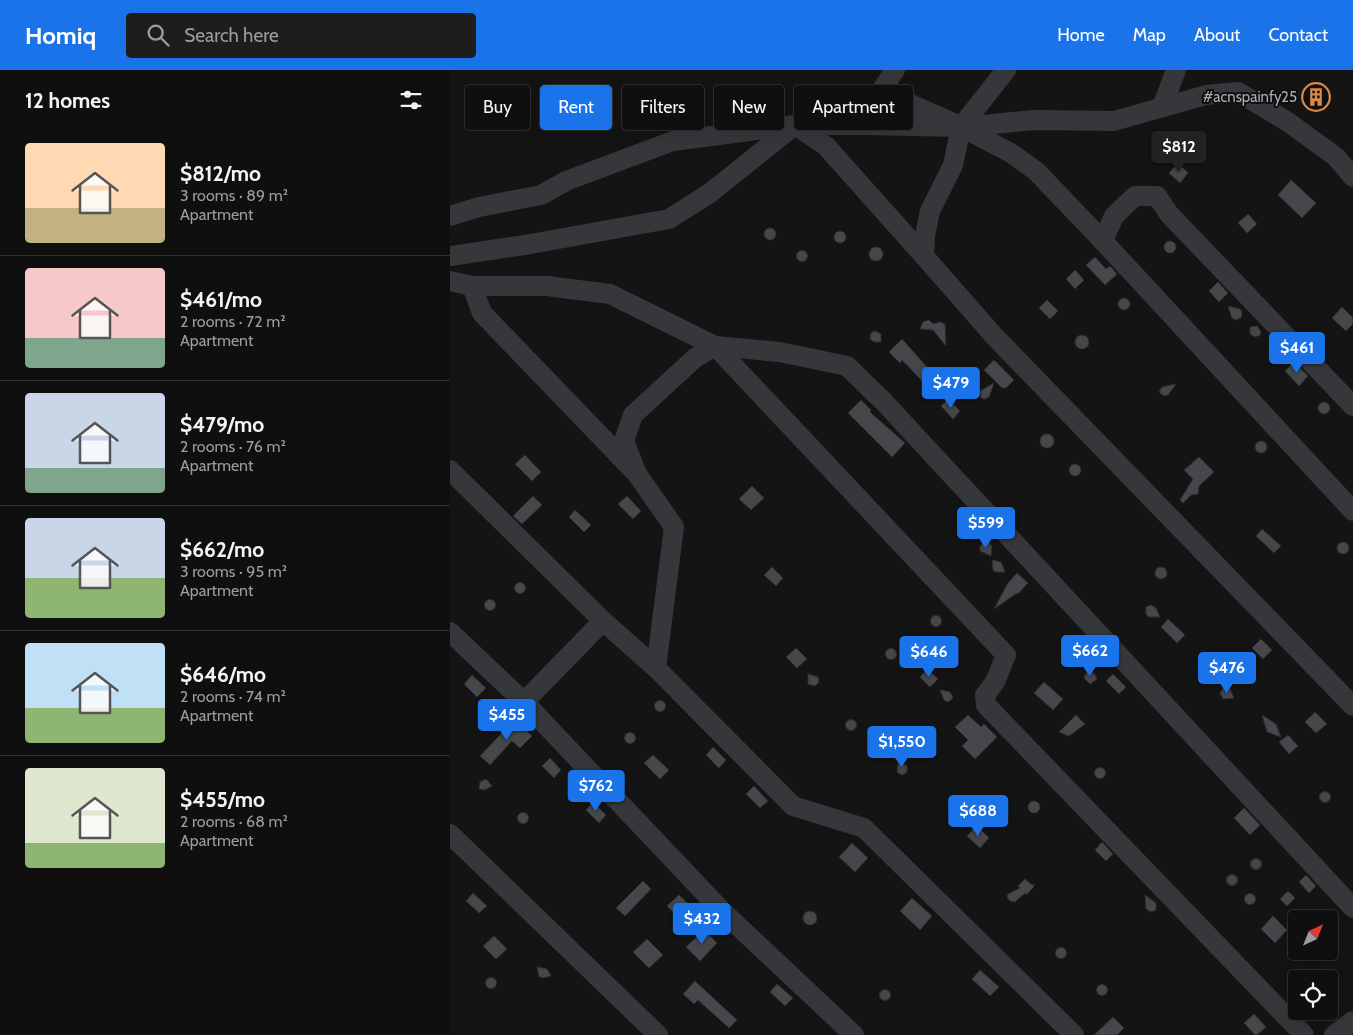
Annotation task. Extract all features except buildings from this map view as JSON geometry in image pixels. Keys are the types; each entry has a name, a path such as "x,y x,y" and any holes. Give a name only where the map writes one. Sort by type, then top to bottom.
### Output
{"street":[{"path":"885,85 895,70"},
{"path":"924,256 925,236 930,211 953,165 961,126 1006,70"},
{"path":"1162,108 1176,70"},
{"path":"913,126 961,126 1035,120 1114,121 1206,95 1238,92 1288,122 1336,157 1353,177"},
{"path":"913,105 961,126 1011,152 1036,172 1103,241 1353,511"},
{"path":"450,216 479,206 541,195 566,181 673,141 794,125"},
{"path":"450,256 525,245 669,219 710,193 794,126"},
{"path":"802,130 826,146 995,337 1353,706"},
{"path":"1103,241 1114,216 1135,196 1158,196 1169,214 1353,406"},
{"path":"450,281 472,286 548,286 610,294 715,346 1006,655 995,682 985,694 986,705 1304,1035"},
{"path":"472,286 482,313 637,474 674,527 656,668"},
{"path":"637,474 624,441 633,415 695,358 715,346 780,352 848,366 884,402 1353,908"},
{"path":"450,470 604,621 656,668 793,806 864,828 1074,1035"},
{"path":"524,702 604,621"},
{"path":"450,632 524,702 721,910 854,1035"},
{"path":"450,834 658,1035"},
{"path":"1334,1035 1353,1022"}],"place":[{"name":"#acnspainfy25","path":"1316,97"}]}
